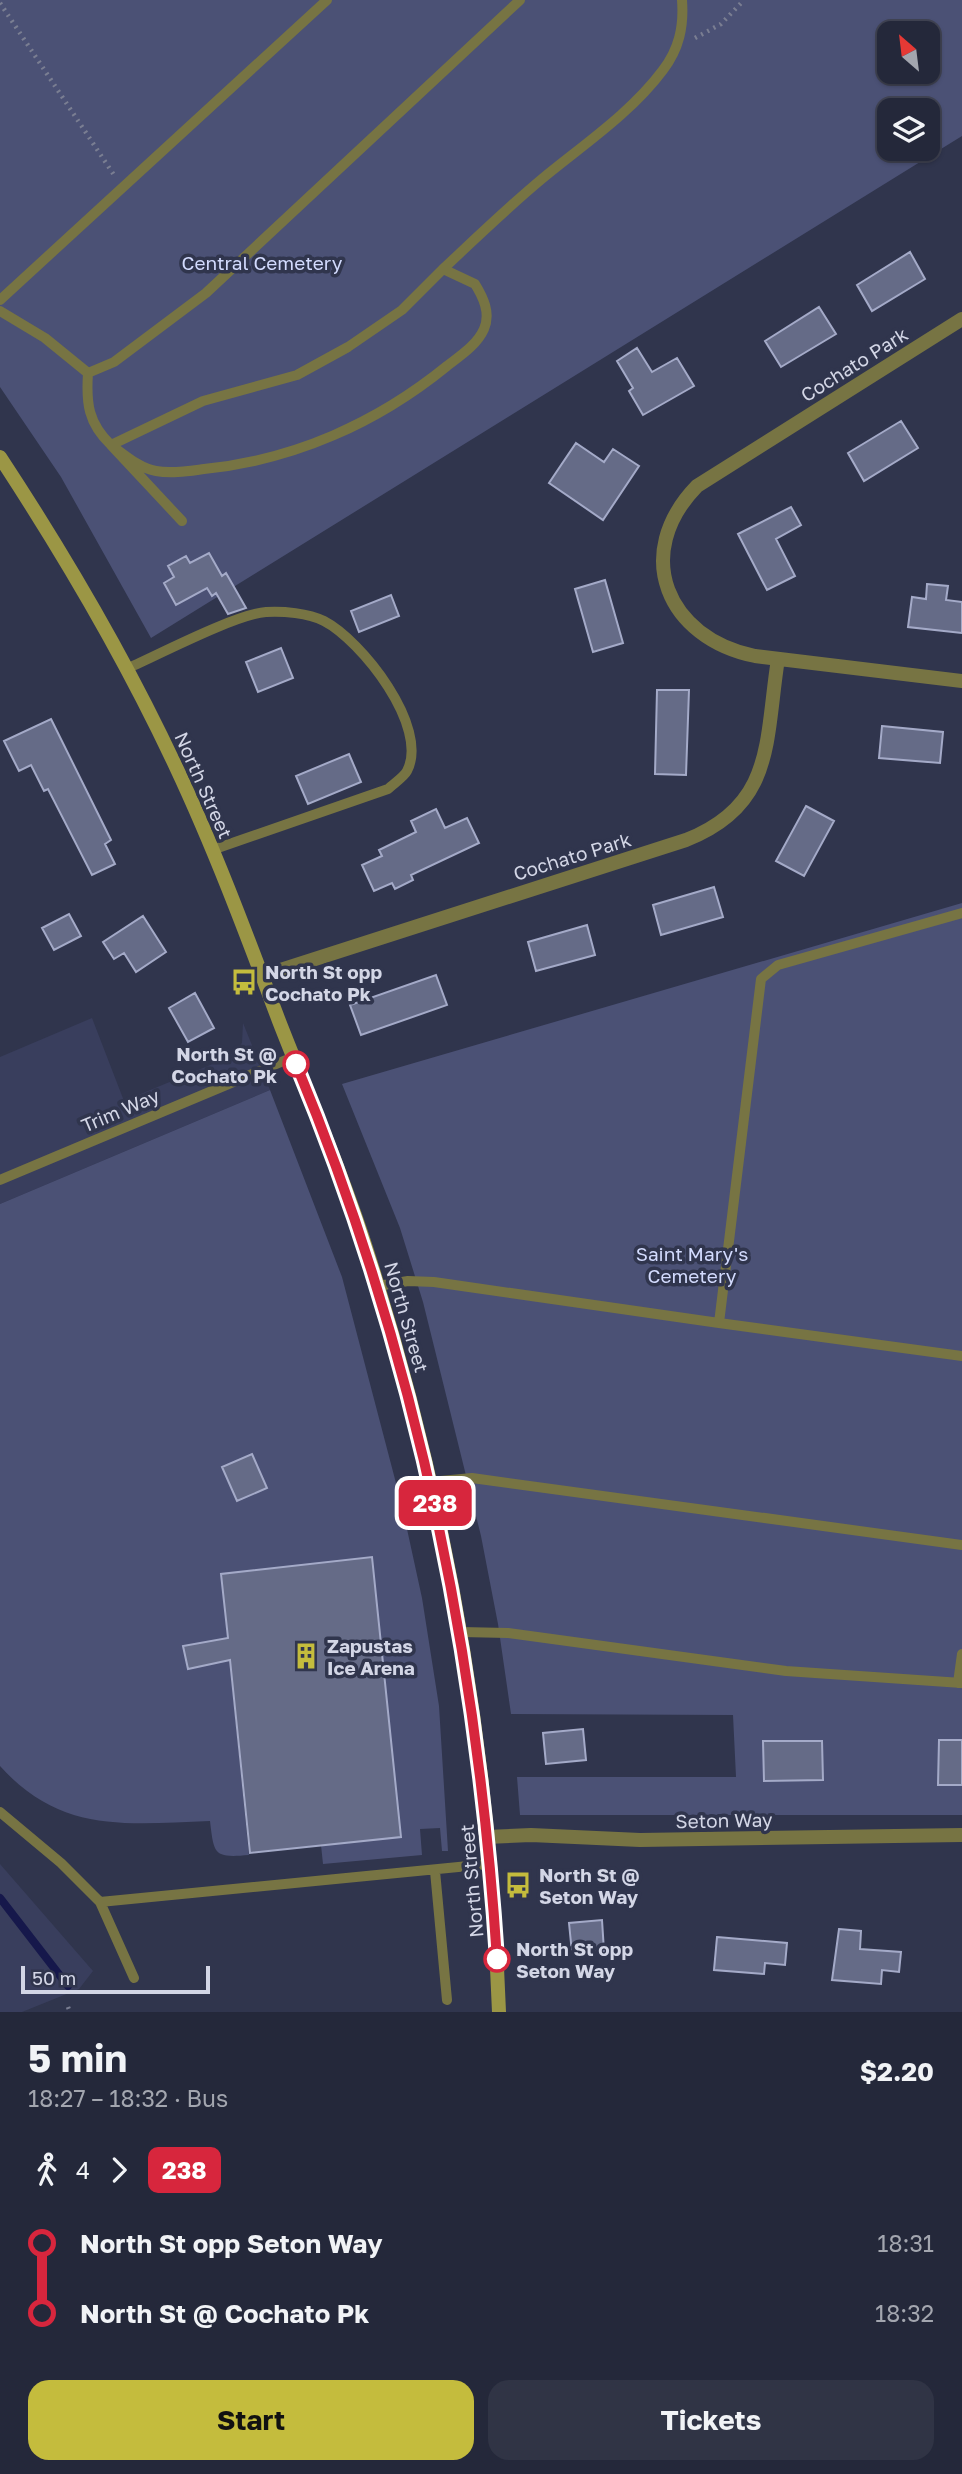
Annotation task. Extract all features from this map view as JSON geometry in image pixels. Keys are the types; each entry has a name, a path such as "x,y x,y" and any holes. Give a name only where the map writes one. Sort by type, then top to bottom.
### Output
{"main road":[{"name":"North Street","path":"0,457 49,533 126,669 174,763 262,976 350,1203 378,1286 430,1482 461,1633 478,1747 499,2012"}],"street":[{"name":"Cochato Park","path":"962,319 710,477 676,510 664,542 661,569 678,609 699,632 726,648 778,659 962,681"},
{"name":"Cochato Park","path":"262,976 686,840 718,826 742,805 758,778 778,659"},
{"name":"Seton Way","path":"486,1837 531,1835 639,1840 962,1835"}],"lane":[{"path":"0,300 327,0"},
{"path":"88,373 114,362 206,293 520,0"},
{"path":"111,445 204,401 297,375 348,346 402,310 515,201 643,93 664,69 678,43 684,21 682,0"},
{"path":"111,445 140,466 173,472 274,458 324,441 368,419 431,379 470,348 486,326 487,310 475,284 443,269"},
{"path":"0,311 46,338 88,373"},
{"path":"88,373 87,407 100,434 181,522"},
{"path":"126,669 264,612 293,614 323,620 358,646 398,701 412,741 407,771 388,789 212,850"},
{"path":"719,1323 761,979 778,965 962,913"},
{"name":"Trim Way","path":"0,1180 293,1057"},
{"path":"378,1286 408,1281 434,1282 962,1356"},
{"path":"430,1482 472,1478 962,1545"},
{"path":"461,1633 509,1633 786,1671 960,1683 962,1654"},
{"path":"0,1812 61,1863 100,1902 134,1978"},
{"path":"100,1902 489,1864"},
{"path":"435,1871 447,2000"}],"path":[{"path":"678,43 720,24 744,0"},
{"path":"0,3 123,188"}],"shaded area":[{"path":"92,1018 124,1101 227,1058 242,1043 243,1023 270,1090 0,1204 0,1057"},
{"path":"0,1864 93,1971 79,1989 22,2012 0,2012"}],"green space":[{"name":"Central Cemetery","path":"0,0 962,0 962,136 940,150 940,98 877,98 877,161 922,161 151,638 61,477 0,387"},
{"name":"Saint Mary's Cemetery","path":"962,903 962,1815 520,1815 517,1777 736,1777 733,1715 511,1714 498,1624 481,1536 423,1302 400,1228 342,1084"},
{"path":"270,1090 342,1277 402,1506 422,1598 439,1706 448,1851 442,1851 440,1828 420,1829 422,1855 323,1864 321,1845 401,1836 372,1557 221,1574 249,1855 229,1856 218,1852 210,1821 123,1823 71,1814 47,1804 23,1788 0,1766 0,1204"}],"building":[{"path":"910,252 925,279 872,311 857,285"},
{"path":"819,307 836,334 781,367 765,341"},
{"path":"637,348 652,372 677,358 694,386 643,415 629,391 633,388 617,361"},
{"path":"901,421 918,448 864,481 848,453"},
{"path":"576,443 604,462 613,449 639,466 603,520 549,483"},
{"path":"791,507 801,525 776,539 795,576 767,590 738,534"},
{"path":"209,553 222,576 226,573 246,608 228,614 216,593 212,596 207,588 176,605 164,583 174,577 168,566 186,556 190,563"},
{"path":"605,580 623,643 593,652 575,589"},
{"path":"927,584 948,586 946,600 962,602 962,633 908,627 912,597 926,599"},
{"path":"391,595 399,616 359,632 351,611"},
{"path":"281,648 293,678 258,692 246,662"},
{"path":"657,690 689,690 686,775 655,774"},
{"path":"51,719 111,840 105,844 115,864 92,875 48,789 44,791 31,765 19,771 4,741"},
{"path":"882,726 943,732 940,763 879,758"},
{"path":"349,754 361,782 308,804 296,776"},
{"path":"806,806 834,821 804,876 776,861"},
{"path":"436,809 445,828 467,818 479,843 411,875 413,880 395,889 392,883 374,891 362,865 382,856 379,850 416,832 411,821"},
{"path":"714,887 723,917 661,935 653,905"},
{"path":"69,914 81,936 54,950 42,928"},
{"path":"143,916 166,952 136,972 124,953 114,959 103,942"},
{"path":"587,925 595,955 536,971 528,942"},
{"path":"436,975 447,1005 361,1035 350,1005"},
{"path":"195,993 214,1028 188,1042 169,1008"},
{"path":"252,1454 267,1488 237,1501 222,1467"},
{"name":"Zapustas Ice Arena","path":"372,1557 401,1837 250,1853 230,1660 188,1669 183,1646 228,1638 221,1574"},
{"path":"583,1729 586,1760 546,1764 543,1733"},
{"path":"939,1740 962,1740 962,1785 938,1785"},
{"path":"763,1741 822,1741 823,1780 764,1781"},
{"path":"602,1920 604,1951 572,1953 569,1923"},
{"path":"839,1929 861,1931 860,1949 901,1952 899,1972 882,1970 881,1984 832,1980"},
{"path":"717,1937 787,1943 785,1965 765,1963 764,1974 714,1970"}],"waterway":[{"path":"0,1898 68,1986"}],"bus line":[{"name":"238","path":"296,1064 367,1250 414,1411 439,1520 473,1706 497,1959"}],"place":[{"name":"North St opp Cochato Pk","path":"244,982"},
{"name":"North St @ Cochato Pk","path":"296,1064"},
{"name":"Zapustas Ice Arena","path":"306,1656"},
{"name":"North St @ Seton Way","path":"518,1885"},
{"name":"North St opp Seton Way","path":"497,1959"}]}
